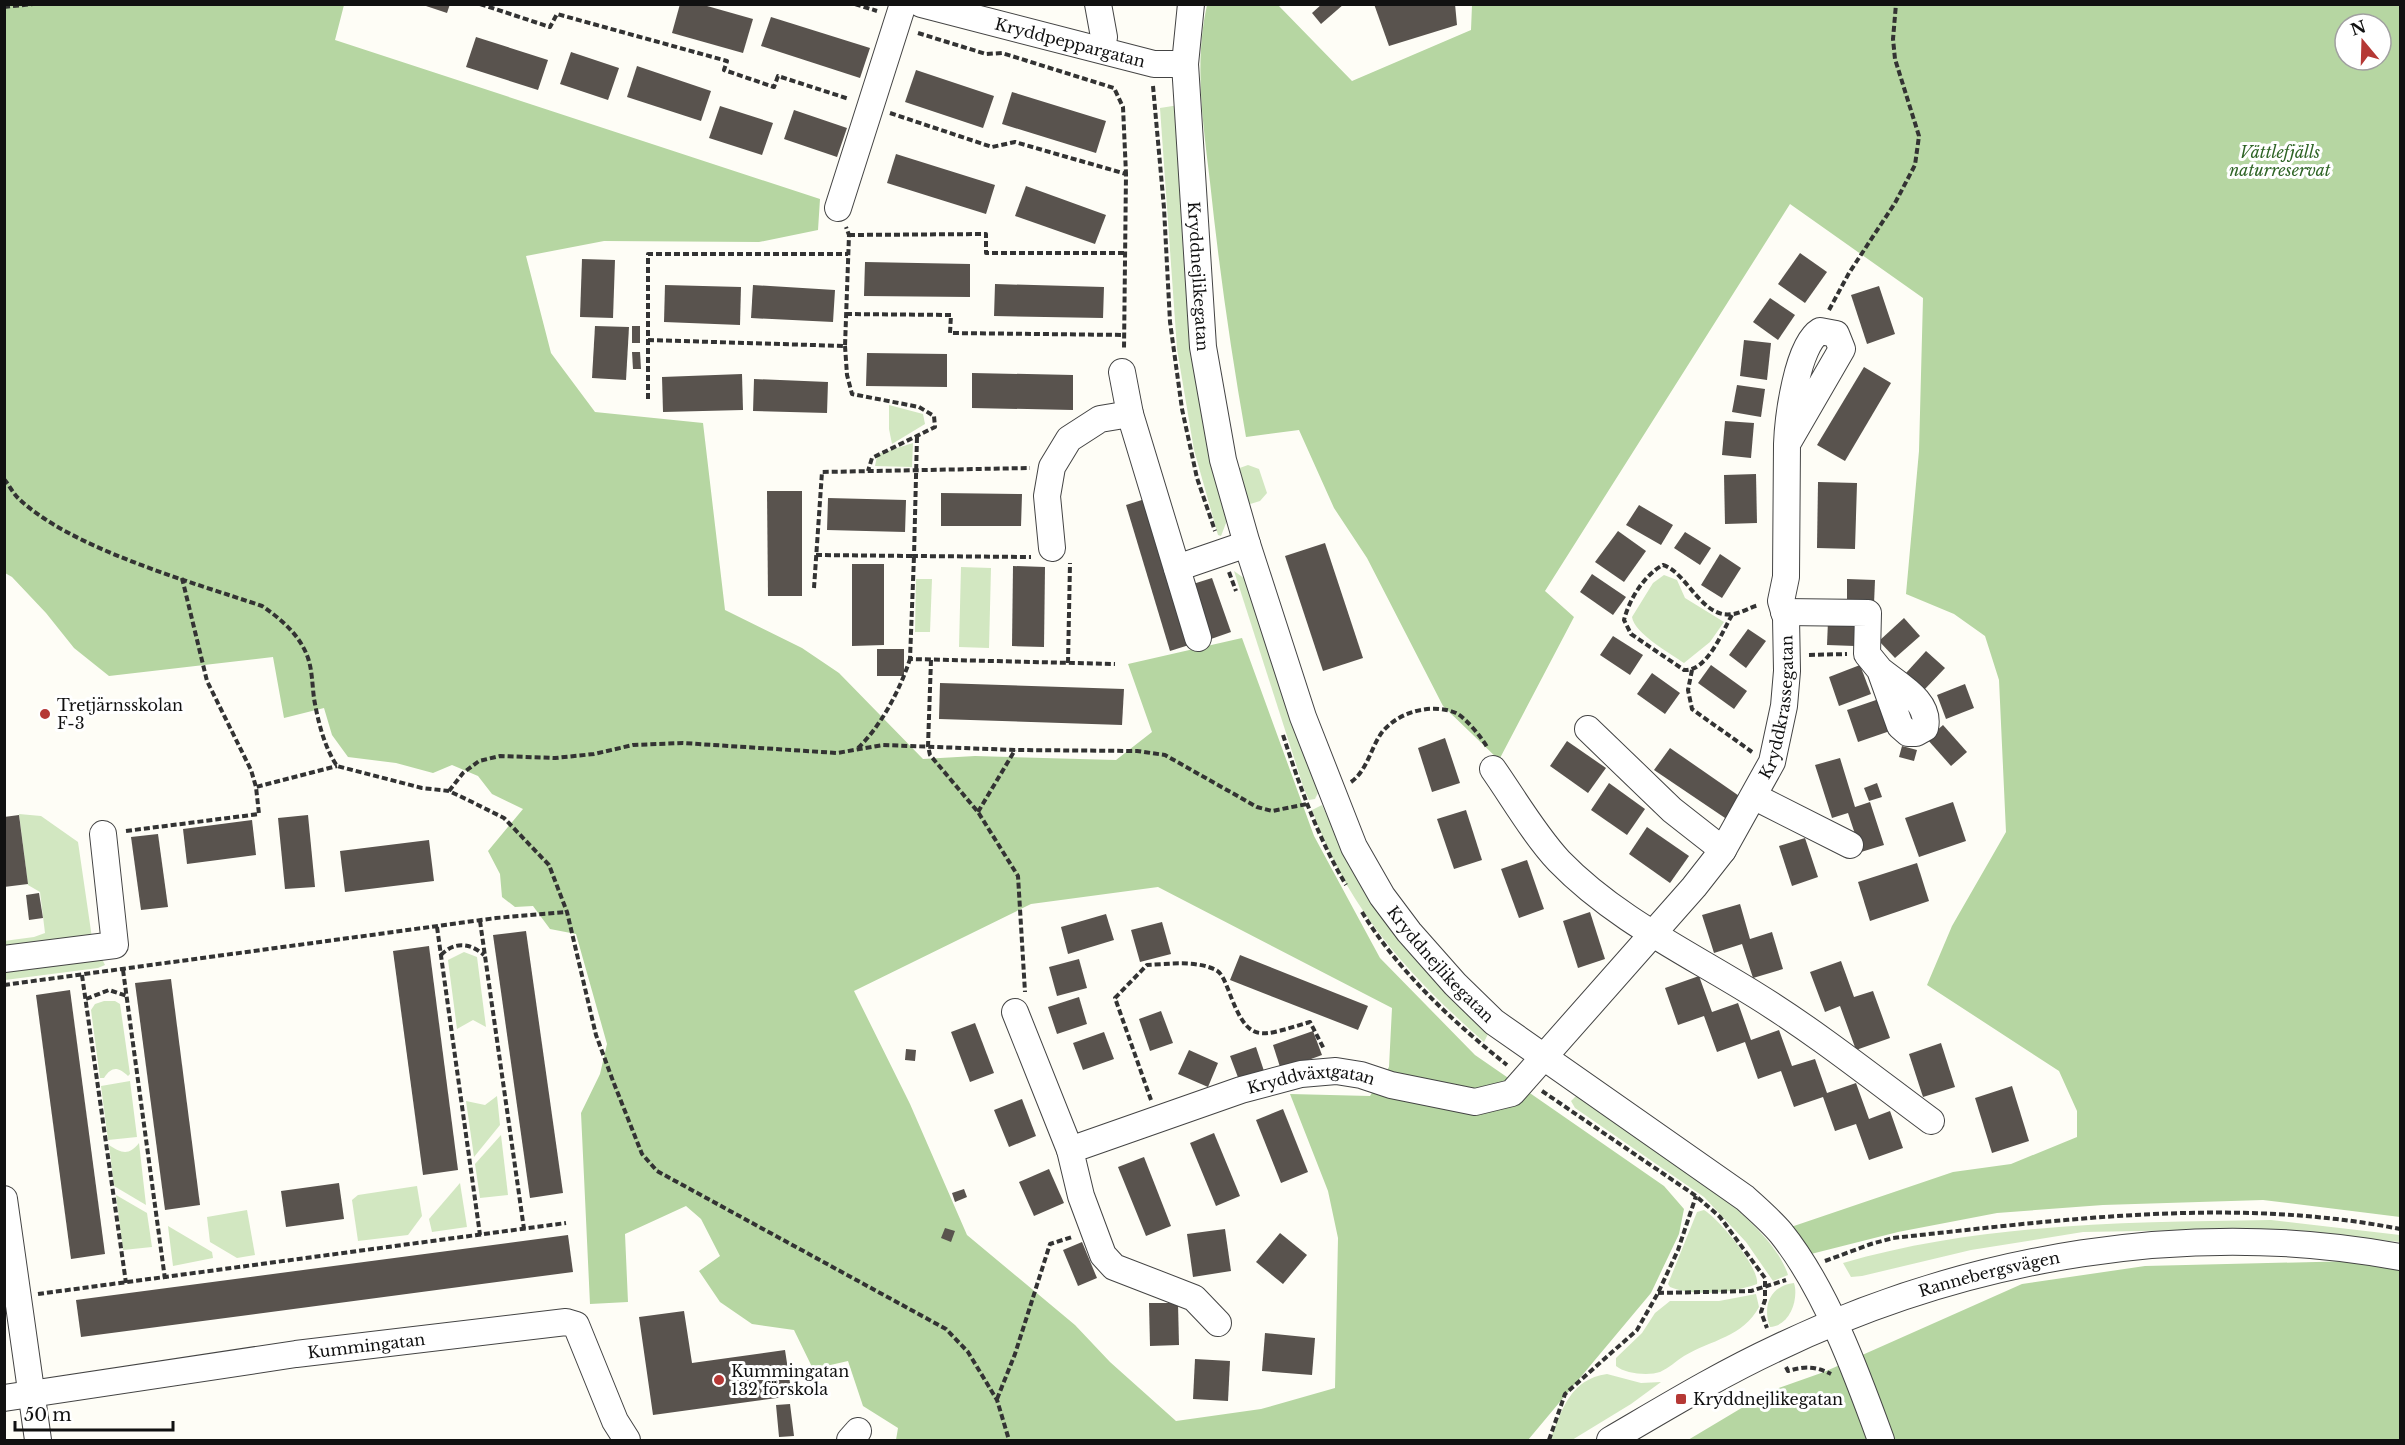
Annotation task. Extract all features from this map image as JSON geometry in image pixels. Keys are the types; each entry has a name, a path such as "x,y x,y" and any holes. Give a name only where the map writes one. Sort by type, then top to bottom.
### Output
{"street":[{"name":"Kryddpeppargatan","path":"921,4 1154,64 1185,64"},
{"path":"1098,4 1104,37 1101,49"},
{"name":"Kryddnejlikegatan","path":"1191,4 1185,64 1203,347 1223,460 1247,544 1303,717 1354,847 1382,896 1409,932 1455,984 1494,1022 1745,1198 1781,1233 1805,1270 1832,1323 1865,1396 1881,1440"},
{"path":"838,208 899,16"},
{"name":"Kryddkrassegatan","path":"1544,1058 1723,850 1755,798 1772,762 1784,706 1787,655 1782,607 1786,577 1786,444 1842,348 1836,334 1820,331 1815,334"},
{"path":"1122,372 1130,414 1198,638"},
{"path":"1052,548 1047,496 1052,467 1069,439 1100,419 1130,414"},
{"path":"1178,568 1247,544"},
{"path":"1782,607 1868,613 1874,662"},
{"path":"1588,729 1672,810 1723,850"},
{"path":"1492,769 1558,860 1587,886 1652,935 1672,944 1759,997 1833,1046 1931,1121"},
{"path":"1755,798 1850,845"},
{"path":"4,959 115,945 103,834"},
{"path":"1015,1012 1070,1150 1092,1229 1103,1255 1113,1267 1194,1298 1218,1323"},
{"name":"Kryddväxtgatan","path":"1070,1150 1283,1078 1336,1071 1475,1102 1512,1093 1544,1058"},
{"path":"4,1199 38,1440"},
{"name":"Rannebergsvägen","path":"1610,1440 1776,1348 1832,1323 1935,1284 2008,1266 2110,1250 2190,1244 2295,1245 2400,1257"},
{"name":"Kummingatan","path":"4,1398 296,1354 566,1322 576,1325 615,1421 627,1440"}],"path":[{"path":"4,7 33,4"},
{"path":"1815,334 1915,165 1919,136 1894,59 1896,4"},
{"path":"899,16 986,54 1002,53 1114,88 1123,107 1126,174"},
{"path":"1154,64 1153,82 1174,355 1182,409 1197,478 1237,595"},
{"path":"838,208 849,235 845,346 847,375 852,393 919,407 934,416 935,427 872,458 868,472"},
{"path":"849,235 986,234 986,254 1126,253"},
{"path":"648,399 648,254 848,254"},
{"path":"846,314 951,315 950,333 1126,335"},
{"path":"648,340 845,346"},
{"path":"857,748 873,733 905,675 910,659 917,437"},
{"path":"814,588 822,472 915,472 1052,467"},
{"path":"4,479 18,498 80,538 141,565 262,606 295,634 307,656 315,704 330,756 337,766"},
{"path":"4,490 12,489"},
{"path":"816,555 1032,557 1052,548 1070,563 1068,663"},
{"path":"1732,615 1712,608 1694,596 1680,574 1663,566 1651,572 1644,580 1626,614 1626,627 1631,634 1684,670 1692,670 1700,665 1714,647 1732,615 1755,606 1782,607"},
{"path":"103,834 259,814 256,787 251,770 207,681 182,578"},
{"path":"1787,655 1874,662"},
{"path":"910,659 1115,664"},
{"path":"931,660 928,746 930,754 978,812 1018,876 1025,992 1015,1012"},
{"path":"1692,670 1688,690 1692,709 1772,762"},
{"path":"449,791 463,773 479,760 500,756 555,758 594,754 633,745 683,743 837,753 883,745 1015,750 1137,751 1165,755 1257,807 1272,811 1308,804 1333,794 1356,779 1382,732 1393,722 1422,709 1438,708 1458,714 1485,744 1493,758 1492,769"},
{"path":"1280,727 1328,853 1350,891"},
{"path":"978,812 1015,750"},
{"path":"256,787 337,766 422,788 449,791 504,818 549,865 567,912 596,1035 642,1154 657,1171 946,1329 968,1352 997,1400 1009,1440"},
{"path":"1361,910 1404,968 1451,1017 1525,1080 1696,1196 1720,1217 1765,1278 1765,1300 1761,1312 1788,1371 1810,1367 1834,1375"},
{"path":"4,985 480,921 567,912"},
{"path":"480,921 524,1229"},
{"path":"437,927 480,1235"},
{"path":"441,956 448,948 459,945 473,946 485,955"},
{"path":"1158,1120 1115,998 1147,965 1174,963 1203,966 1218,971 1235,1010 1248,1030 1264,1036 1310,1022 1336,1071"},
{"path":"123,970 165,1279"},
{"path":"82,975 126,1283"},
{"path":"86,999 109,990 117,990 127,996"},
{"path":"1549,1440 1565,1394 1637,1330 1658,1293 1678,1250 1696,1196"},
{"path":"18,1297 165,1279 566,1223"},
{"path":"997,1400 1015,1354 1050,1244 1092,1229"}],"green space":[{"path":"4,5 344,5 335,40 820,199 818,230 759,242 604,241 526,256 551,353 595,412 703,423 725,610 802,648 839,673 923,759 975,756 1116,760 1152,732 1128,664 1242,638 1314,836 1380,958 1475,1055 1664,1186 1684,1209 1679,1234 1651,1293 1528,1440 896,1440 898,1428 863,1406 848,1361 813,1369 794,1330 752,1324 720,1302 699,1271 720,1256 701,1219 686,1206 625,1234 628,1302 590,1304 581,1113 600,1074 607,1044 576,934 550,929 533,906 515,907 502,897 500,874 488,851 523,809 492,794 478,776 452,765 433,773 396,763 348,757 332,735 324,708 284,718 273,657 109,676 74,648 46,613 12,577 5,573","holes":["1158,887 1392,1008 1389,1067 1370,1096 1290,1094 1328,1191 1338,1238 1335,1388 1261,1409 1176,1421 1110,1362 1075,1325 967,1235 910,1104 854,991 1031,904"]},
{"name":"Vättlefjälls naturreservat","path":"1207,5 1278,5 1352,81 1471,30 1472,5 2400,5 2400,1217 2263,1200 2103,1205 1997,1213 1898,1232 1811,1254 1788,1228 1953,1172 2011,1164 2077,1137 2077,1111 2059,1071 1927,985 1952,926 2006,832 1999,680 1985,636 1954,614 1906,594 1919,451 1923,298 1790,204 1545,591 1574,617 1499,760 1443,706 1367,558 1334,508 1299,430 1246,437 1217,246 1201,93 1201,49"},
{"path":"1179,105 1228,518 1221,536 1218,535 1194,450 1177,349 1160,108"},
{"path":"889,405 923,414 925,424 892,444 889,429"},
{"path":"913,443 912,467 875,466 877,456 881,453"},
{"path":"1248,465 1259,469 1267,493 1260,501 1247,505 1237,469"},
{"path":"961,567 991,568 989,648 959,647"},
{"path":"1234,571 1248,581 1318,793 1315,799 1309,800 1304,789"},
{"path":"1664,575 1677,580 1685,598 1724,622 1710,642 1684,663 1639,630 1632,617 1653,583"},
{"path":"916,579 932,579 930,632 915,632"},
{"path":"1322,805 1349,861 1381,914 1425,970 1489,1032 1484,1042 1405,965 1362,909 1343,878 1312,810"},
{"path":"19,814 41,816 78,842 92,938 5,951 4,941 34,937 45,933 40,892 28,885"},
{"path":"464,952 477,957 486,1027 473,1020 457,1029 448,960"},
{"path":"102,959 105,965 98,968 5,980 4,970"},
{"path":"115,1001 120,1004 130,1074 128,1076 115,1069 104,1078 100,1078 91,1010 95,1004"},
{"path":"130,1081 137,1137 108,1140 101,1086"},
{"path":"1578,1094 1663,1152 1727,1201 1755,1226 1776,1251 1788,1275 1773,1281 1746,1242 1704,1197 1575,1108 1571,1101"},
{"path":"497,1096 500,1125 474,1157 466,1101 485,1105"},
{"path":"501,1135 508,1195 480,1198 475,1164"},
{"path":"139,1143 146,1205 114,1186 109,1145 125,1152 132,1150"},
{"path":"460,1183 467,1227 432,1232 429,1219"},
{"path":"417,1186 422,1216 408,1235 358,1241 352,1200 358,1195"},
{"path":"116,1195 147,1213 152,1247 123,1250"},
{"path":"247,1210 255,1255 237,1258 210,1242 207,1217"},
{"path":"1704,1210 1728,1233 1745,1256 1752,1267 1757,1284 1714,1293 1691,1292 1670,1287 1668,1284 1697,1212"},
{"path":"2271,1220 2400,1235 2400,1242 2257,1229 2083,1232 1971,1250 1862,1276 1851,1277 1843,1263 1895,1250 2001,1232 2109,1224"},
{"path":"168,1226 212,1252 213,1258 173,1266"},
{"path":"2356,1261 2400,1270 2400,1440 1688,1440 1770,1391 1824,1372 2022,1284 2145,1266"},
{"path":"1794,1283 1794,1304 1788,1317 1783,1322 1770,1327 1767,1312 1770,1298 1779,1288"},
{"path":"1756,1294 1759,1307 1744,1325 1726,1337 1684,1356 1663,1370 1650,1374 1637,1374 1616,1366 1616,1358 1642,1333 1655,1313 1670,1301 1719,1301"},
{"path":"1607,1374 1641,1383 1661,1382 1631,1404 1572,1440 1550,1440 1564,1407 1576,1389 1594,1377"}],"building":[{"path":"420,4 450,4 447,13"},
{"path":"680,4 700,4 753,19 743,53 672,33"},
{"path":"1322,4 1344,4 1321,24 1312,13"},
{"path":"1374,4 1455,4 1457,25 1389,46"},
{"path":"771,17 870,48 860,78 761,46"},
{"path":"476,37 548,60 538,90 466,67"},
{"path":"571,52 619,68 608,100 560,84"},
{"path":"637,66 711,91 701,121 627,97"},
{"path":"916,70 994,96 983,128 905,102"},
{"path":"1012,92 1106,121 1096,153 1002,124"},
{"path":"720,106 773,123 762,155 709,138"},
{"path":"794,110 847,128 837,157 784,139"},
{"path":"896,154 995,185 986,214 887,183"},
{"path":"1026,186 1106,215 1095,244 1015,216"},
{"path":"1800,253 1827,272 1805,303 1778,284"},
{"path":"582,259 615,260 613,318 580,317"},
{"path":"865,262 970,264 970,297 864,296"},
{"path":"995,284 1104,287 1103,318 994,316"},
{"path":"665,285 741,287 740,325 664,322"},
{"path":"753,285 835,290 833,322 751,318"},
{"path":"1879,286 1895,334 1867,344 1851,295"},
{"path":"1770,298 1795,315 1778,340 1753,322"},
{"path":"595,326 629,327 626,380 592,378"},
{"path":"632,326 640,326 640,343 632,343"},
{"path":"1744,340 1771,343 1767,380 1740,376"},
{"path":"632,352 640,352 641,369 633,369"},
{"path":"867,353 947,354 947,387 866,386"},
{"path":"1864,367 1891,383 1845,461 1817,445"},
{"path":"972,373 1073,375 1073,410 972,408"},
{"path":"742,374 743,410 663,412 662,377"},
{"path":"754,379 828,382 827,413 753,411"},
{"path":"1737,385 1765,389 1761,417 1732,412"},
{"path":"1725,421 1754,423 1751,458 1722,455"},
{"path":"1756,474 1757,523 1725,524 1724,475"},
{"path":"1818,482 1857,483 1855,549 1817,548"},
{"path":"767,491 802,491 802,596 768,596"},
{"path":"941,493 1022,494 1021,526 941,526"},
{"path":"828,498 906,500 905,532 827,530"},
{"path":"1145,499 1189,645 1170,651 1126,505"},
{"path":"1639,505 1673,525 1661,545 1626,525"},
{"path":"1618,531 1646,551 1624,582 1595,562"},
{"path":"1685,532 1711,548 1700,565 1674,548"},
{"path":"1325,543 1363,658 1323,671 1285,556"},
{"path":"1720,554 1741,568 1722,598 1701,585"},
{"path":"852,564 884,564 884,645 852,646"},
{"path":"1013,566 1045,567 1044,647 1012,646"},
{"path":"1592,574 1626,597 1613,615 1580,592"},
{"path":"1212,578 1231,632 1211,639 1193,584"},
{"path":"1847,579 1875,580 1874,604 1847,602"},
{"path":"1904,618 1920,636 1895,658 1879,641"},
{"path":"1828,621 1856,621 1855,646 1827,645"},
{"path":"1748,629 1766,641 1746,668 1729,655"},
{"path":"1613,636 1643,655 1630,675 1600,655"},
{"path":"877,649 904,649 904,676 877,676"},
{"path":"1926,651 1945,668 1924,690 1906,673"},
{"path":"1711,665 1747,691 1734,709 1698,683"},
{"path":"1860,665 1871,694 1839,706 1829,677"},
{"path":"1652,673 1680,693 1665,714 1637,694"},
{"path":"940,683 1124,689 1122,725 939,719"},
{"path":"1965,684 1974,708 1946,719 1937,695"},
{"path":"1879,699 1890,731 1858,742 1847,710"},
{"path":"1943,725 1967,752 1951,766 1927,739"},
{"path":"1445,738 1460,783 1432,792 1418,748"},
{"path":"1567,741 1606,768 1588,793 1550,766"},
{"path":"1902,746 1917,750 1914,761 1899,757"},
{"path":"1670,748 1745,800 1731,822 1654,770"},
{"path":"1840,758 1855,807 1870,802 1884,845 1861,852 1848,813 1832,818 1815,765"},
{"path":"1609,783 1645,809 1627,835 1591,810"},
{"path":"1877,783 1882,797 1869,801 1864,788"},
{"path":"1953,802 1966,841 1919,857 1905,818"},
{"path":"1466,810 1482,860 1454,869 1437,819"},
{"path":"19,815 28,884 4,887 4,817"},
{"path":"308,815 315,887 285,889 278,818"},
{"path":"252,820 256,855 187,864 183,829"},
{"path":"1647,827 1689,856 1670,883 1629,854"},
{"path":"158,834 168,907 141,910 131,837"},
{"path":"1805,838 1818,877 1792,886 1779,846"},
{"path":"429,840 434,881 345,892 340,851"},
{"path":"1527,860 1544,909 1519,918 1501,869"},
{"path":"1917,863 1929,901 1870,921 1858,882"},
{"path":"39,893 43,918 29,920 26,895"},
{"path":"1740,904 1750,939 1772,932 1783,969 1753,978 1742,944 1714,953 1702,915"},
{"path":"1590,912 1605,959 1578,968 1563,921"},
{"path":"1106,914 1114,940 1068,954 1061,927"},
{"path":"1162,922 1171,954 1140,962 1131,930"},
{"path":"526,931 563,1193 530,1198 493,935"},
{"path":"429,946 458,1170 423,1175 393,951"},
{"path":"1240,955 1368,1006 1358,1030 1230,980"},
{"path":"1079,959 1087,988 1057,996 1049,967"},
{"path":"1841,961 1854,997 1873,991 1890,1038 1856,1050 1840,1006 1825,1012 1810,972"},
{"path":"1699,976 1712,1012 1738,1003 1751,1040 1779,1030 1792,1066 1815,1059 1827,1093 1856,1083 1869,1119 1890,1111 1903,1148 1869,1160 1856,1124 1835,1131 1823,1097 1794,1107 1781,1071 1758,1079 1745,1042 1717,1052 1704,1016 1678,1025 1665,988"},
{"path":"171,979 200,1205 165,1210 135,983"},
{"path":"70,990 105,1254 71,1259 36,995"},
{"path":"1079,997 1087,1024 1057,1034 1048,1007"},
{"path":"1161,1011 1173,1043 1150,1051 1139,1019"},
{"path":"975,1023 994,1073 970,1082 951,1032"},
{"path":"1313,1031 1322,1055 1281,1070 1273,1045"},
{"path":"1104,1032 1114,1059 1083,1070 1073,1043"},
{"path":"1941,1043 1955,1087 1923,1097 1909,1054"},
{"path":"1256,1047 1264,1071 1239,1080 1230,1056"},
{"path":"906,1049 916,1050 915,1061 905,1060"},
{"path":"1189,1050 1218,1063 1208,1087 1178,1074"},
{"path":"2012,1086 2029,1141 1992,1153 1975,1098"},
{"path":"1022,1099 1036,1136 1009,1147 994,1110"},
{"path":"1283,1109 1308,1172 1281,1183 1256,1120"},
{"path":"1214,1133 1240,1196 1216,1206 1190,1143"},
{"path":"1144,1157 1171,1226 1146,1236 1118,1167"},
{"path":"1049,1169 1064,1203 1034,1216 1019,1182"},
{"path":"339,1183 344,1219 286,1227 281,1191"},
{"path":"964,1189 967,1197 955,1202 952,1193"},
{"path":"945,1228 955,1231 951,1242 941,1238"},
{"path":"1225,1229 1231,1271 1193,1277 1187,1234"},
{"path":"1280,1233 1307,1255 1283,1284 1256,1262"},
{"path":"568,1235 573,1272 81,1337 76,1300"},
{"path":"1082,1242 1097,1278 1078,1286 1063,1250"},
{"path":"1149,1303 1178,1303 1179,1345 1150,1346"},
{"name":"Kummingatan 132 förskola","path":"684,1311 692,1363 785,1350 792,1396 653,1415 639,1317"},
{"path":"1265,1333 1315,1338 1312,1375 1262,1371"},
{"path":"1195,1359 1230,1361 1228,1401 1193,1399"},
{"path":"790,1404 794,1436 779,1437 776,1405"}],"place":[{"name":"Tretjärnsskolan F-3","path":"45,714"},
{"name":"Kummingatan 132 förskola","path":"719,1380"},
{"name":"Kryddnejlikegatan","path":"1681,1399"}]}
